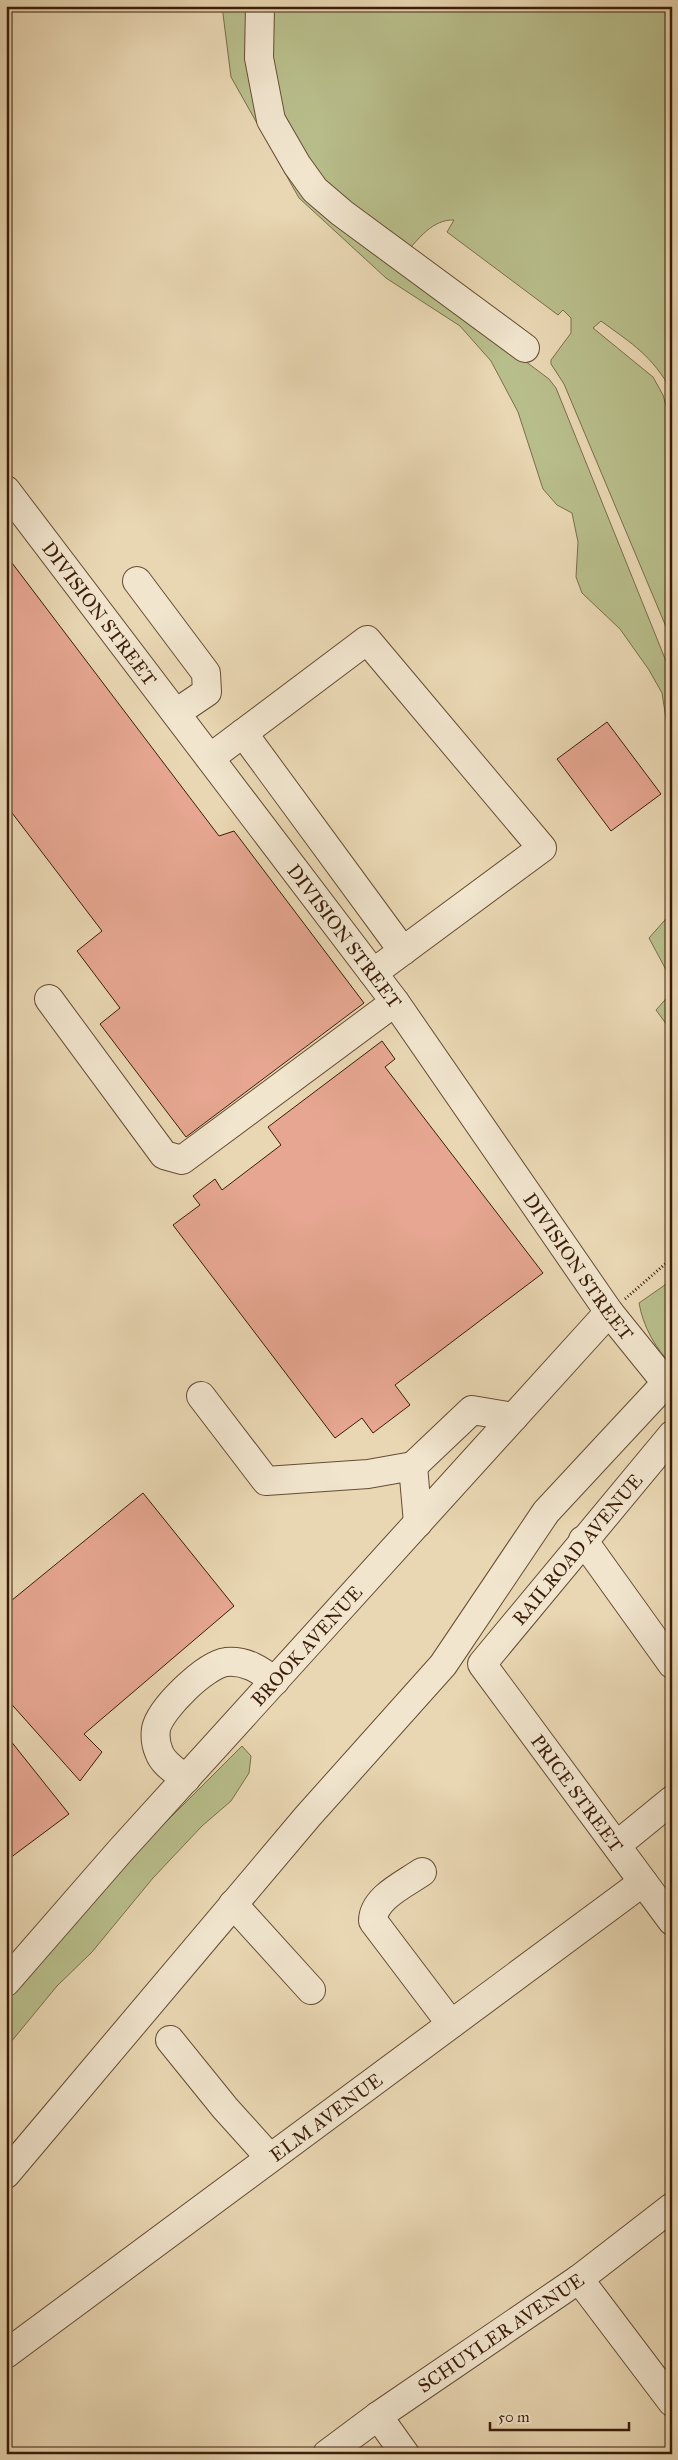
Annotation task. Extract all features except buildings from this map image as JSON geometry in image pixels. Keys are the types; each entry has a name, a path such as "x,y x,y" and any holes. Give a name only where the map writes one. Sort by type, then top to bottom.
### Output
{"street":[{"path":"260,6 259,58 271,120 297,165 315,190 342,213 525,348"},
{"name":"DIVISION STREET","path":"6,490 395,1002 609,1312 669,1386"},
{"path":"137,582 206,673 207,692 176,713"},
{"path":"210,758 367,640 542,848 373,973"},
{"path":"243,733 403,951"},
{"path":"270,836 300,811"},
{"path":"50,999 164,1156 182,1160 395,1002"},
{"name":"BROOK AVENUE","path":"6,1982 186,1779 609,1312"},
{"path":"6,2174 308,1816 443,1665 546,1512 669,1386"},
{"path":"201,1396 266,1481 368,1474 413,1466 472,1410 514,1417"},
{"name":"RAILROAD AVENUE","path":"482,1664 672,1435"},
{"path":"413,1466 418,1523"},
{"path":"583,1540 672,1664"},
{"path":"186,1779 167,1764 159,1754 156,1729 161,1718 195,1678 210,1668 224,1662 238,1662 256,1667 275,1681"},
{"name":"PRICE STREET","path":"482,1664 672,1921"},
{"path":"617,1845 672,1800"},
{"path":"422,1872 382,1900 377,1907 374,1921 451,2024"},
{"name":"ELM AVENUE","path":"6,2354 644,1882"},
{"path":"233,1904 311,1990"},
{"path":"170,2040 225,2108 270,2158"},
{"name":"SCHUYLER AVENUE","path":"327,2454 378,2416 579,2279 672,2207"},
{"path":"579,2279 672,2402"},
{"path":"378,2416 405,2454"}],"path":[{"path":"609,1312 672,1258"}],"green space":[{"path":"222,6 247,6 264,114 377,250 549,379 556,388 672,676 672,734 667,725 662,693 649,670 620,629 582,593 576,577 578,542 572,513 557,505 543,489 518,412 491,361 460,326 386,278 299,198 231,77"},
{"path":"261,6 672,6 672,391 657,368 632,344 601,321 593,328 653,377 663,395 671,423 672,641 564,384 551,364 551,360 571,333 571,318 563,310 558,315 447,232 454,220 433,226 406,253 315,184 275,120"},
{"path":"672,912 672,981 649,938"},
{"path":"672,992 672,1032 656,1010"},
{"path":"672,1280 672,1365 660,1351 651,1336 643,1320 639,1303"},
{"path":"242,1746 251,1756 249,1773 231,1801 202,1826 153,1878 92,1952 57,1986 6,2048 6,1994 141,1847"}]}
